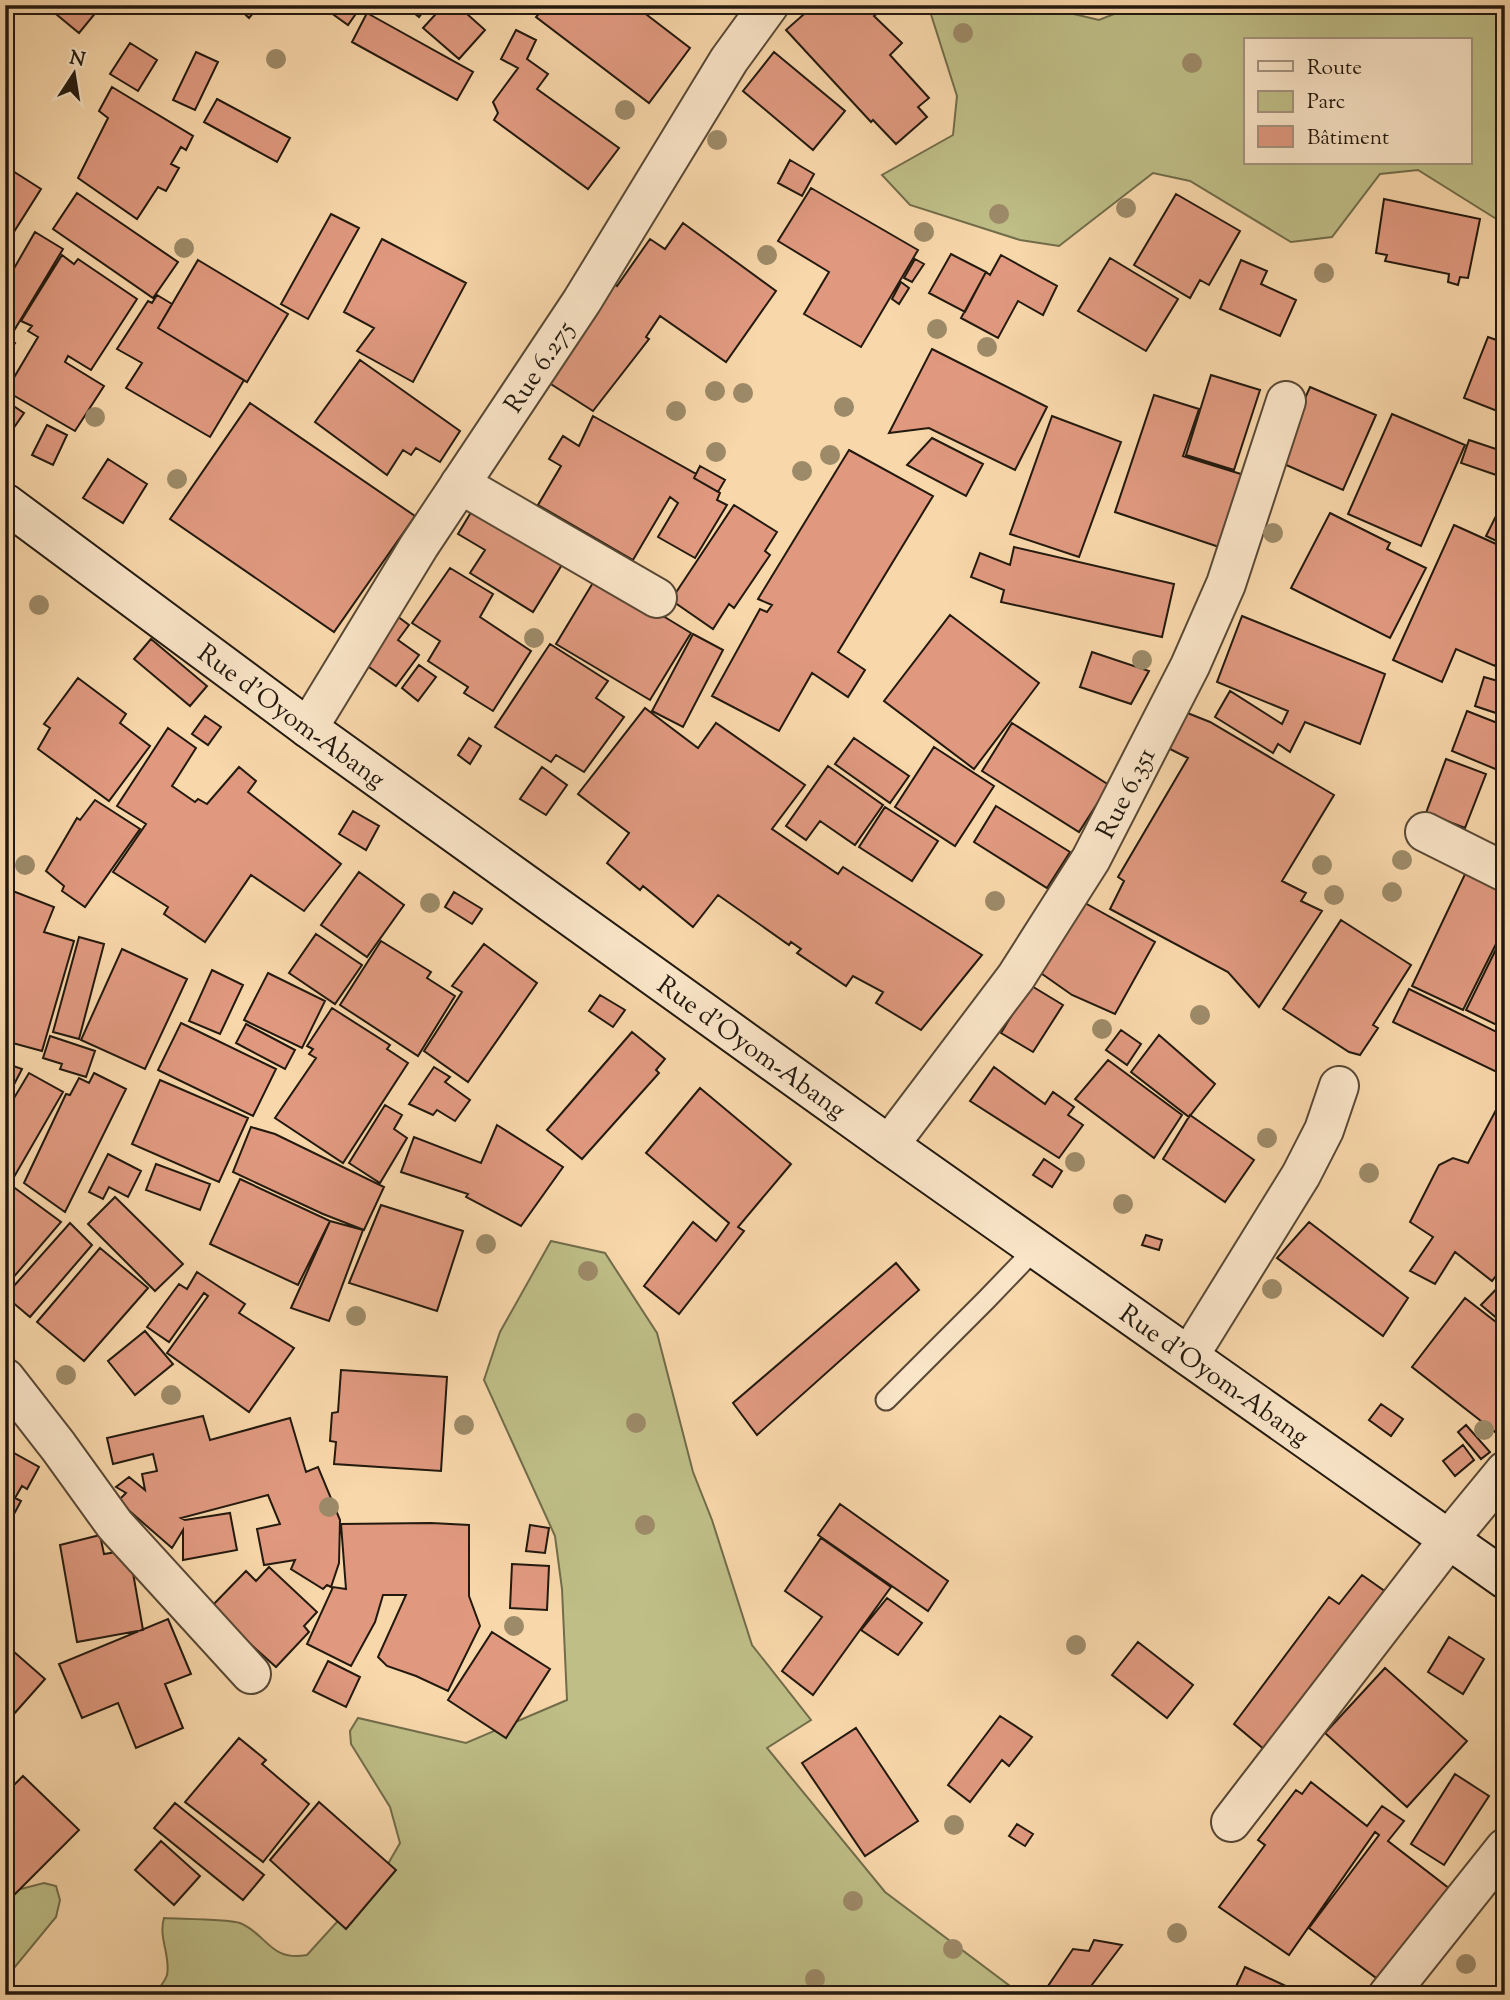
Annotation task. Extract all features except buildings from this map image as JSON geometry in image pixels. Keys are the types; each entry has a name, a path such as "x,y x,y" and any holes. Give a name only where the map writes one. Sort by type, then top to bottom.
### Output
{"street":[{"name":"Rue 6.275","path":"308,728 460,484 582,300 729,61 769,5"},
{"name":"Rue 6.351","path":"889,1145 1016,977 1091,859 1191,666 1226,584 1286,401"},
{"path":"460,484 657,598"},
{"name":"Rue d'Oyom-Abang","path":"5,503 308,728 889,1145 1505,1579"},
{"path":"1425,832 1505,872"},
{"path":"1189,1356 1301,1175 1324,1130 1339,1086"},
{"path":"5,1378 115,1525 251,1674"},
{"path":"1231,1822 1449,1539 1505,1471"},
{"path":"1388,1995 1505,1848"}],"lane":[{"path":"886,1400 1036,1248"}],"green space":[{"path":"928,5 1048,5 1099,20 1137,5 1300,5 1313,12 1326,5 1370,5 1386,14 1398,5 1489,5 1505,16 1505,257 1498,220 1418,170 1380,174 1332,237 1291,242 1190,181 1153,173 1059,246 1020,240 910,205 882,175 953,135 957,96"},
{"path":"551,1241 605,1253 657,1333 693,1472 712,1520 752,1645 811,1720 767,1748 885,1892 1022,1995 154,1995 163,1983 168,1968 162,1933 164,1918 240,1923 277,1951 295,1956 307,1955 385,1869 400,1843 390,1807 351,1744 350,1731 358,1718 466,1743 567,1700 562,1589 555,1536 484,1380 500,1332"},
{"path":"44,1883 56,1886 60,1900 56,1917 5,1979 5,1893"}]}
